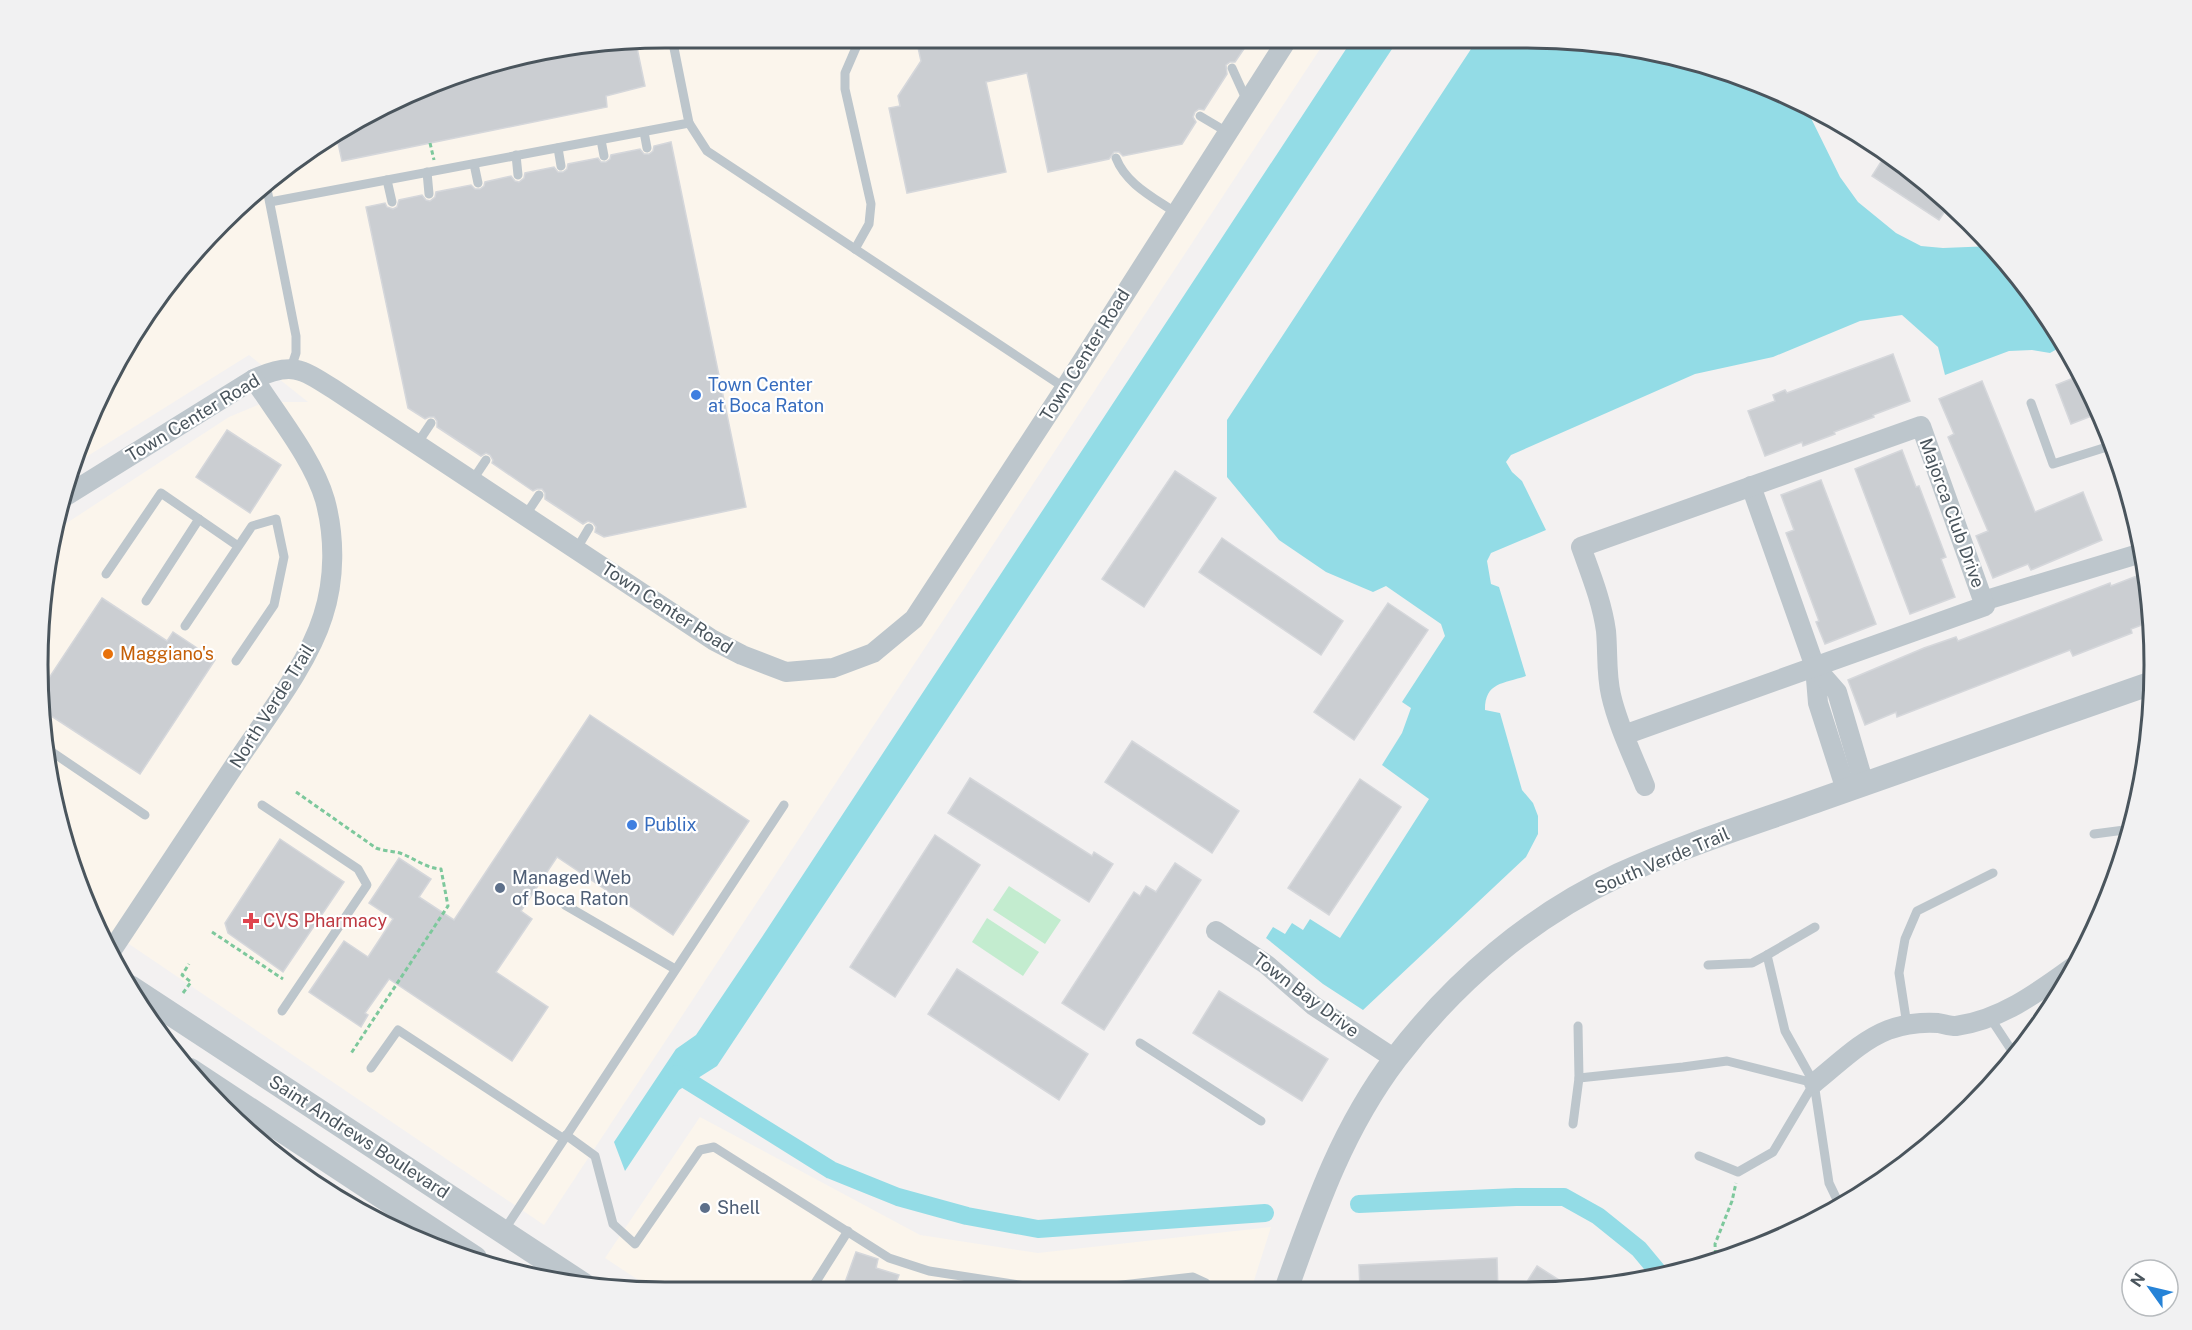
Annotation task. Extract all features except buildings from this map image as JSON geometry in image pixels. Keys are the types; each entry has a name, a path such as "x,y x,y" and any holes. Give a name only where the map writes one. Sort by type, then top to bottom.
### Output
{"street":[{"name":"Town Center Road","path":"73,491 254,379 272,370 291,368 315,378 713,640 742,655 786,672 833,668 873,653 914,620 1065,388 1280,48"},
{"name":"North Verde Trail","path":"116,945 280,697 313,643 324,616 330,587 332,558 331,529 325,501 316,475 254,379"},
{"name":"Majorca Club Drive","path":"1624,735 1985,606 1921,426 1581,548 1602,608 1611,697 1624,735 1645,786"},
{"path":"1751,486 1815,667 1818,703 1855,787"},
{"name":"Majorca Club Drive","path":"1983,601 2134,555"},
{"name":"South Verde Trail","path":"1289,1282 1322,1187 1343,1142 1368,1099 1395,1059 1431,1015 1465,980 1517,937 1574,899 1656,859 2143,686"},
{"name":"Town Bay Drive","path":"1216,931 1266,965 1314,1006 1395,1059"},
{"path":"1814,1083 1865,1042 1889,1029 1928,1023 1954,1026 1989,1016 2036,994 2060,976"},
{"name":"Saint Andrews Boulevard","path":"145,997 567,1274"},
{"name":"Saint Andrews Boulevard","path":"217,1088 454,1244"},
{"path":"486,1255 503,1232"}],"lane":[{"path":"674,48 688,123 707,151 1065,388"},
{"path":"855,249 868,224 871,204 845,89 845,73 856,48"},
{"path":"1232,68 1247,101"},
{"path":"1200,116 1227,132"},
{"path":"270,202 688,123"},
{"path":"644,132 647,147"},
{"path":"601,140 604,156"},
{"path":"558,148 561,166"},
{"path":"516,155 518,175"},
{"path":"1116,158 1120,170 1130,181 1176,213"},
{"path":"474,164 478,183"},
{"path":"427,172 429,194"},
{"path":"387,180 392,202"},
{"path":"268,193 296,336 296,353 291,368"},
{"path":"2031,403 2053,464 2104,448"},
{"path":"417,444 431,423"},
{"path":"472,481 486,460"},
{"path":"106,574 161,493 238,546"},
{"path":"525,516 539,495"},
{"path":"146,601 199,519"},
{"path":"185,626 252,526 276,519 284,557 274,605 236,661"},
{"path":"576,550 590,528"},
{"path":"54,754 145,815"},
{"path":"262,805 358,869 367,885 282,1011"},
{"path":"503,1232 784,805"},
{"path":"2094,834 2121,830"},
{"path":"1907,1025 1899,973 1905,939 1917,911 1993,873"},
{"path":"565,905 675,969"},
{"path":"1707,965 1752,963 1815,927"},
{"path":"1767,955 1785,1031 1814,1083 1828,1184 1836,1198"},
{"path":"1989,1016 2010,1048"},
{"path":"1573,1124 1579,1078 1578,1026"},
{"path":"370,1068 398,1030 595,1156 613,1224 635,1244 700,1150 714,1146 890,1257 929,1271 1000,1282"},
{"path":"1140,1043 1262,1121"},
{"path":"1579,1078 1726,1060 1814,1083"},
{"path":"1699,1156 1738,1172 1773,1152 1814,1083"},
{"path":"816,1282 848,1231"},
{"path":"1149,1282 1193,1277 1204,1282"}],"path":[{"path":"296,792 376,848 387,853 398,852 421,864 441,870 448,906 350,1055"},
{"path":"212,932 283,978"},
{"path":"183,993 190,982 182,975 189,964"},
{"path":"1715,1252 1715,1244 1732,1201 1738,1172"}],"shaded area":[{"path":"1321,48 544,1225 108,930 81,863 60,785 49,705 49,625 53,584 65,524 229,417 265,402 308,402 249,355 84,458 112,392 152,322 201,258 258,201 322,152 356,131 429,95 505,69 584,53 625,49"},
{"path":"700,1117 920,1235 1038,1253 1271,1227 1254,1282 640,1281 605,1258"}],"green space":[{"path":"1009,886 1061,920 1045,944 993,910"},
{"path":"987,918 1039,952 1023,976 972,942"}],"water":[{"path":"1347,48 1393,48 717,1066 679,1090 625,1171 614,1142 676,1049 696,1035"},
{"path":"1472,48 1567,49 1647,60 1725,81 1800,112 1811,118 1840,177 1858,202 1896,233 1921,246 1943,248 1980,247 2016,289 2056,349 2050,353 2032,350 2009,351 1945,375 1938,347 1902,315 1860,321 1773,357 1695,374 1511,455 1506,462 1512,472 1522,481 1546,530 1491,553 1487,561 1491,584 1499,587 1526,676 1492,689 1488,694 1485,710 1500,713 1522,790 1533,803 1538,816 1538,834 1526,857 1363,1010 1323,984 1266,938 1273,927 1285,934 1292,923 1303,930 1310,919 1340,938 1429,799 1382,765 1402,733 1411,708 1402,702 1445,636 1441,624 1386,586 1373,592 1326,572 1279,540 1227,477 1227,420"}],"waterway":[{"path":"677,1074 831,1170 898,1197 967,1216 1038,1229 1265,1213"},
{"path":"1359,1204 1564,1197 1598,1216 1639,1249 1655,1268"}],"place":[{"name":"Town Center at Boca Raton","path":"696,395"},
{"name":"Maggiano's","path":"108,654"},
{"name":"Publix","path":"632,825"},
{"name":"Managed Web of Boca Raton","path":"500,888"},
{"name":"CVS Pharmacy","path":"251,921"},
{"name":"Shell","path":"705,1208"}]}
